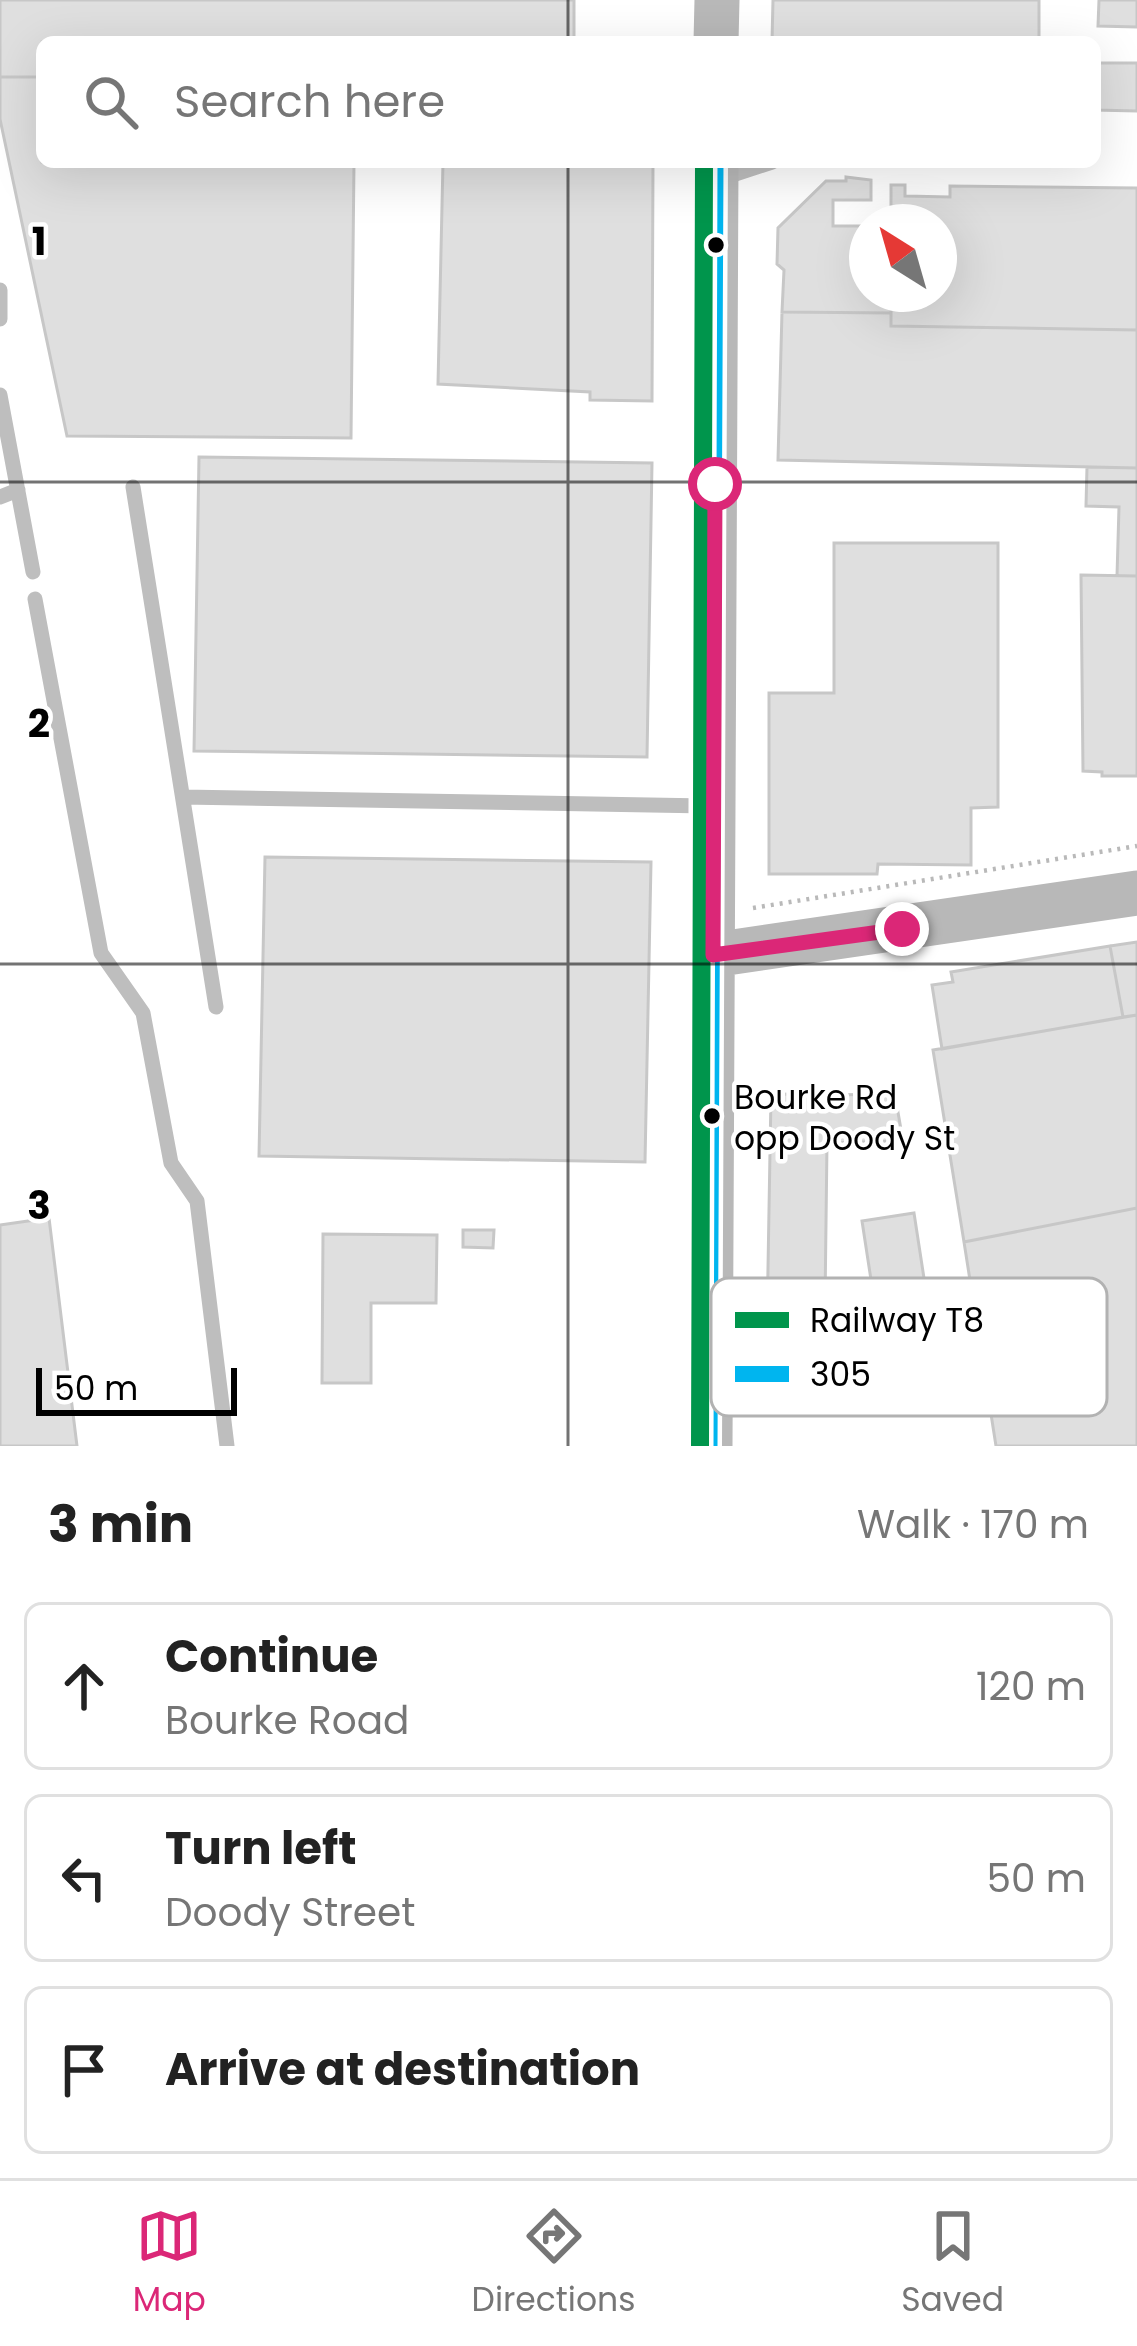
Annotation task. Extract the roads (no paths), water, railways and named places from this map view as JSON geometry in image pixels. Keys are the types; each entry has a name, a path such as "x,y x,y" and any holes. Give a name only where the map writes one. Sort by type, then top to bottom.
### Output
{"street":[{"path":"716,0 716,36"},
{"path":"711,1278 716,171"},
{"path":"713,955 1137,893"},
{"path":"710,1446 711,1282"}],"lane":[{"path":"0,290 0,320"},
{"path":"0,395 33,572"},
{"path":"133,487 216,1007"},
{"path":"0,497 17,490"},
{"path":"35,599 100,953 143,1013 171,1162 197,1201 227,1446"},
{"path":"183,797 713,807"}],"rail line":[{"name":"T8","path":"700,1446 704,168"}],"place":[{"name":"Bourke Rd opp Doody St","path":"712,1116"}]}
